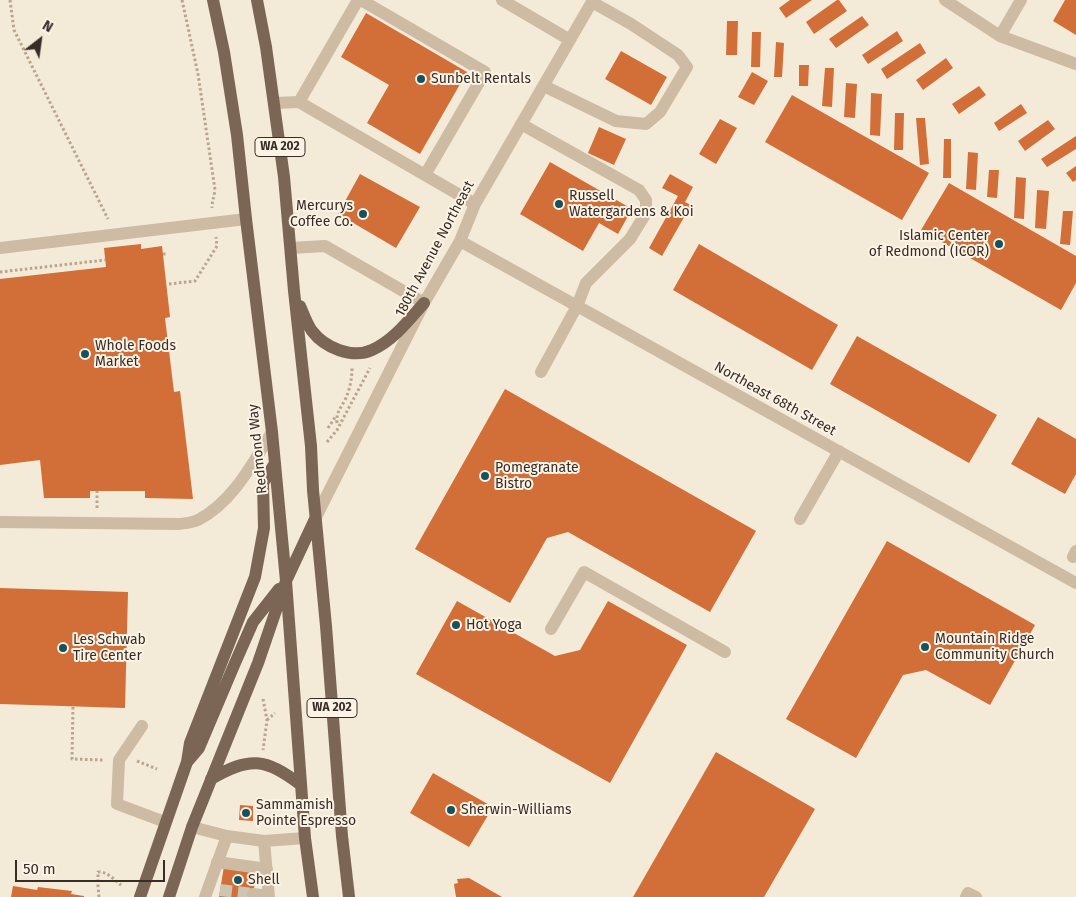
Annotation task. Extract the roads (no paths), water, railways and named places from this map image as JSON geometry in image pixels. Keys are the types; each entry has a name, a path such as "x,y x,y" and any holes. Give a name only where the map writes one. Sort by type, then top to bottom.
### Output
{"main road":[{"name":"Redmond Way","path":"213,0 224,52 237,135 272,432 286,581 301,785 313,897"},
{"name":"WA 202","path":"257,0 275,103 284,177 311,446 315,519 326,626 342,836 349,897"},
{"path":"294,291 313,332 335,349 345,352 371,351 383,344 424,303"},
{"path":"140,897 187,762 190,743 255,577 264,528 263,483 275,463"},
{"path":"169,897 192,827 258,663 286,581 315,519"},
{"path":"187,762 199,748 253,622 286,581"},
{"path":"211,780 230,768 246,763 261,763 284,772 301,785"}],"street":[{"path":"299,102 360,0 485,72 425,175"},
{"path":"502,0 570,40"},
{"path":"945,0 1000,36 1076,64"},
{"path":"1000,36 1021,0"},
{"path":"544,86 616,121 646,124 660,112 687,67 678,55 593,1"},
{"name":"180th Avenue Northeast","path":"315,519 424,303 460,241 475,204 593,1"},
{"path":"275,103 299,102 475,204"},
{"path":"522,124 638,190 646,200 646,213 630,238 586,283 577,306 541,372"},
{"path":"0,248 246,219"},
{"name":"Northeast 68th Street","path":"460,241 1076,583"},
{"path":"290,248 325,246 424,303"},
{"path":"0,522 179,524 196,521 210,513 243,479 272,432"},
{"path":"800,519 838,451"},
{"path":"551,629 584,572 725,652"},
{"path":"142,726 118,760 117,804 165,822"},
{"path":"192,827 227,836 264,841 306,838"},
{"path":"211,891 217,862 227,836"},
{"path":"253,894 269,896 264,841"},
{"path":"217,862 266,868"},
{"path":"966,897 968,893 976,897"}],"tunnel":[{"path":"220,890 253,894"}],"place":[{"name":"Sunbelt Rentals","path":"421,79"},
{"name":"Russell Watergardens & Koi","path":"559,204"},
{"name":"Mercurys Coffee Co.","path":"363,214"},
{"name":"Islamic Center of Redmond (ICOR)","path":"999,244"},
{"name":"Whole Foods Market","path":"85,354"},
{"name":"Pomegranate Bistro","path":"485,476"},
{"name":"Hot Yoga","path":"456,625"},
{"name":"Mountain Ridge Community Church","path":"925,647"},
{"name":"Les Schwab Tire Center","path":"63,648"},
{"name":"Sherwin-Williams","path":"451,810"},
{"name":"Sammamish Pointe Espresso","path":"246,813"},
{"name":"Shell","path":"238,880"}]}
